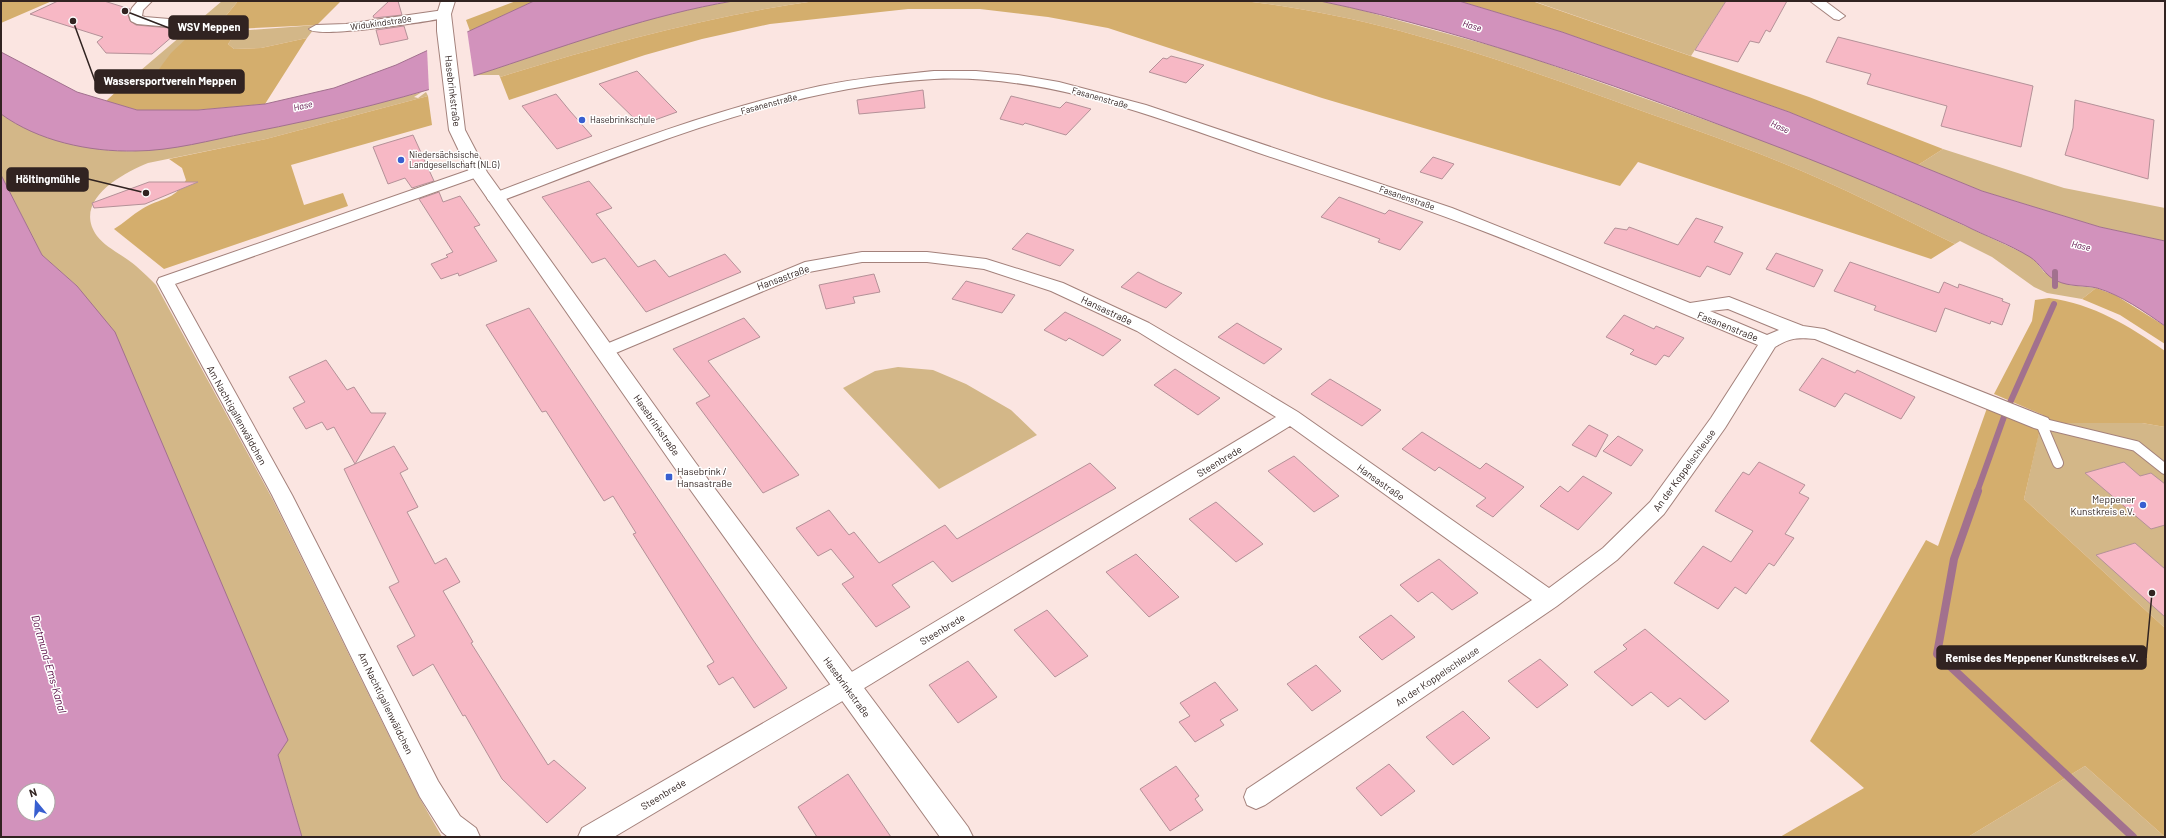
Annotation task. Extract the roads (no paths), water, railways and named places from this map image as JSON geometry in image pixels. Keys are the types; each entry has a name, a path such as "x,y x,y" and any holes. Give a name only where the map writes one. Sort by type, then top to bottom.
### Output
{"street":[{"path":"146,1 139,7 135,14 136,18 142,21 193,25"},
{"path":"1816,1 1839,16"},
{"name":"Widukindstraße","path":"316,29 352,28 446,8"},
{"name":"Hasebrinkstraße","path":"446,8 445,31 457,130 478,172 495,198 846,687 958,837"},
{"name":"Fasanenstraße","path":"495,198 708,121 786,98 907,76 975,75 1021,79 1072,90 1137,108 1415,201 1506,234 1769,343"},
{"name":"Am Nachtigallenwäldchen","path":"467,837 451,824 428,789 282,496 165,282 478,172"},
{"name":"Hansastraße","path":"605,351 805,267 862,257 927,257 986,264 1057,287 1149,331 1291,417 1549,600"},
{"name":"Fasanenstraße","path":"1688,309 1728,303 1799,332"},
{"name":"An der Koppelschleuse","path":"1256,797 1549,600 1610,554 1657,508 1718,423 1769,343 1780,334 1799,332 1818,333 2033,419"},
{"name":"Steenbrede","path":"591,837 846,687 1291,417"}],"lane":[{"path":"2033,419 2058,463"},
{"path":"2033,419 2136,446 2165,468"}],"water":[{"name":"Hase","path":"534,1 733,1 642,22 465,79 372,105 310,120 177,147 149,151 118,151 82,147 48,138 15,123 1,114 1,52 77,92 137,110 198,110 265,104 334,88 396,65"},
{"name":"Hase","path":"1320,1 1459,1 1562,32 1789,112 1982,191 2100,227 2165,241 2165,326 2132,304 2115,295 2097,288 2067,284 2057,281 2049,276 2030,257 2022,252 1898,195 1786,150 1614,86 1497,47 1379,14"},
{"name":"Dortmund-Ems-Kanal","path":"1,175 42,255 77,286 115,332 288,740 278,755 302,837 1,837"}],"waterway":[{"path":"2055,272 2055,286"},
{"path":"1977,492 2005,414 2054,304"},
{"path":"1978,491 1954,559 1937,654 2133,837"}],"place":[{"name":"WSV Meppen","path":"125,11"},
{"name":"Wassersportverein Meppen","path":"73,21"},
{"name":"Hasebrinkschule","path":"582,120"},
{"name":"Niedersächsische Landgesellschaft (NLG)","path":"401,160"},
{"name":"Höltingmühle","path":"146,193"},
{"name":"Hasebrink / Hansastraße","path":"669,477"},
{"name":"Meppener Kunstkreis e.V.","path":"2143,505"},
{"name":"Remise des Meppener Kunstkreises e.V.","path":"2152,593"}]}
